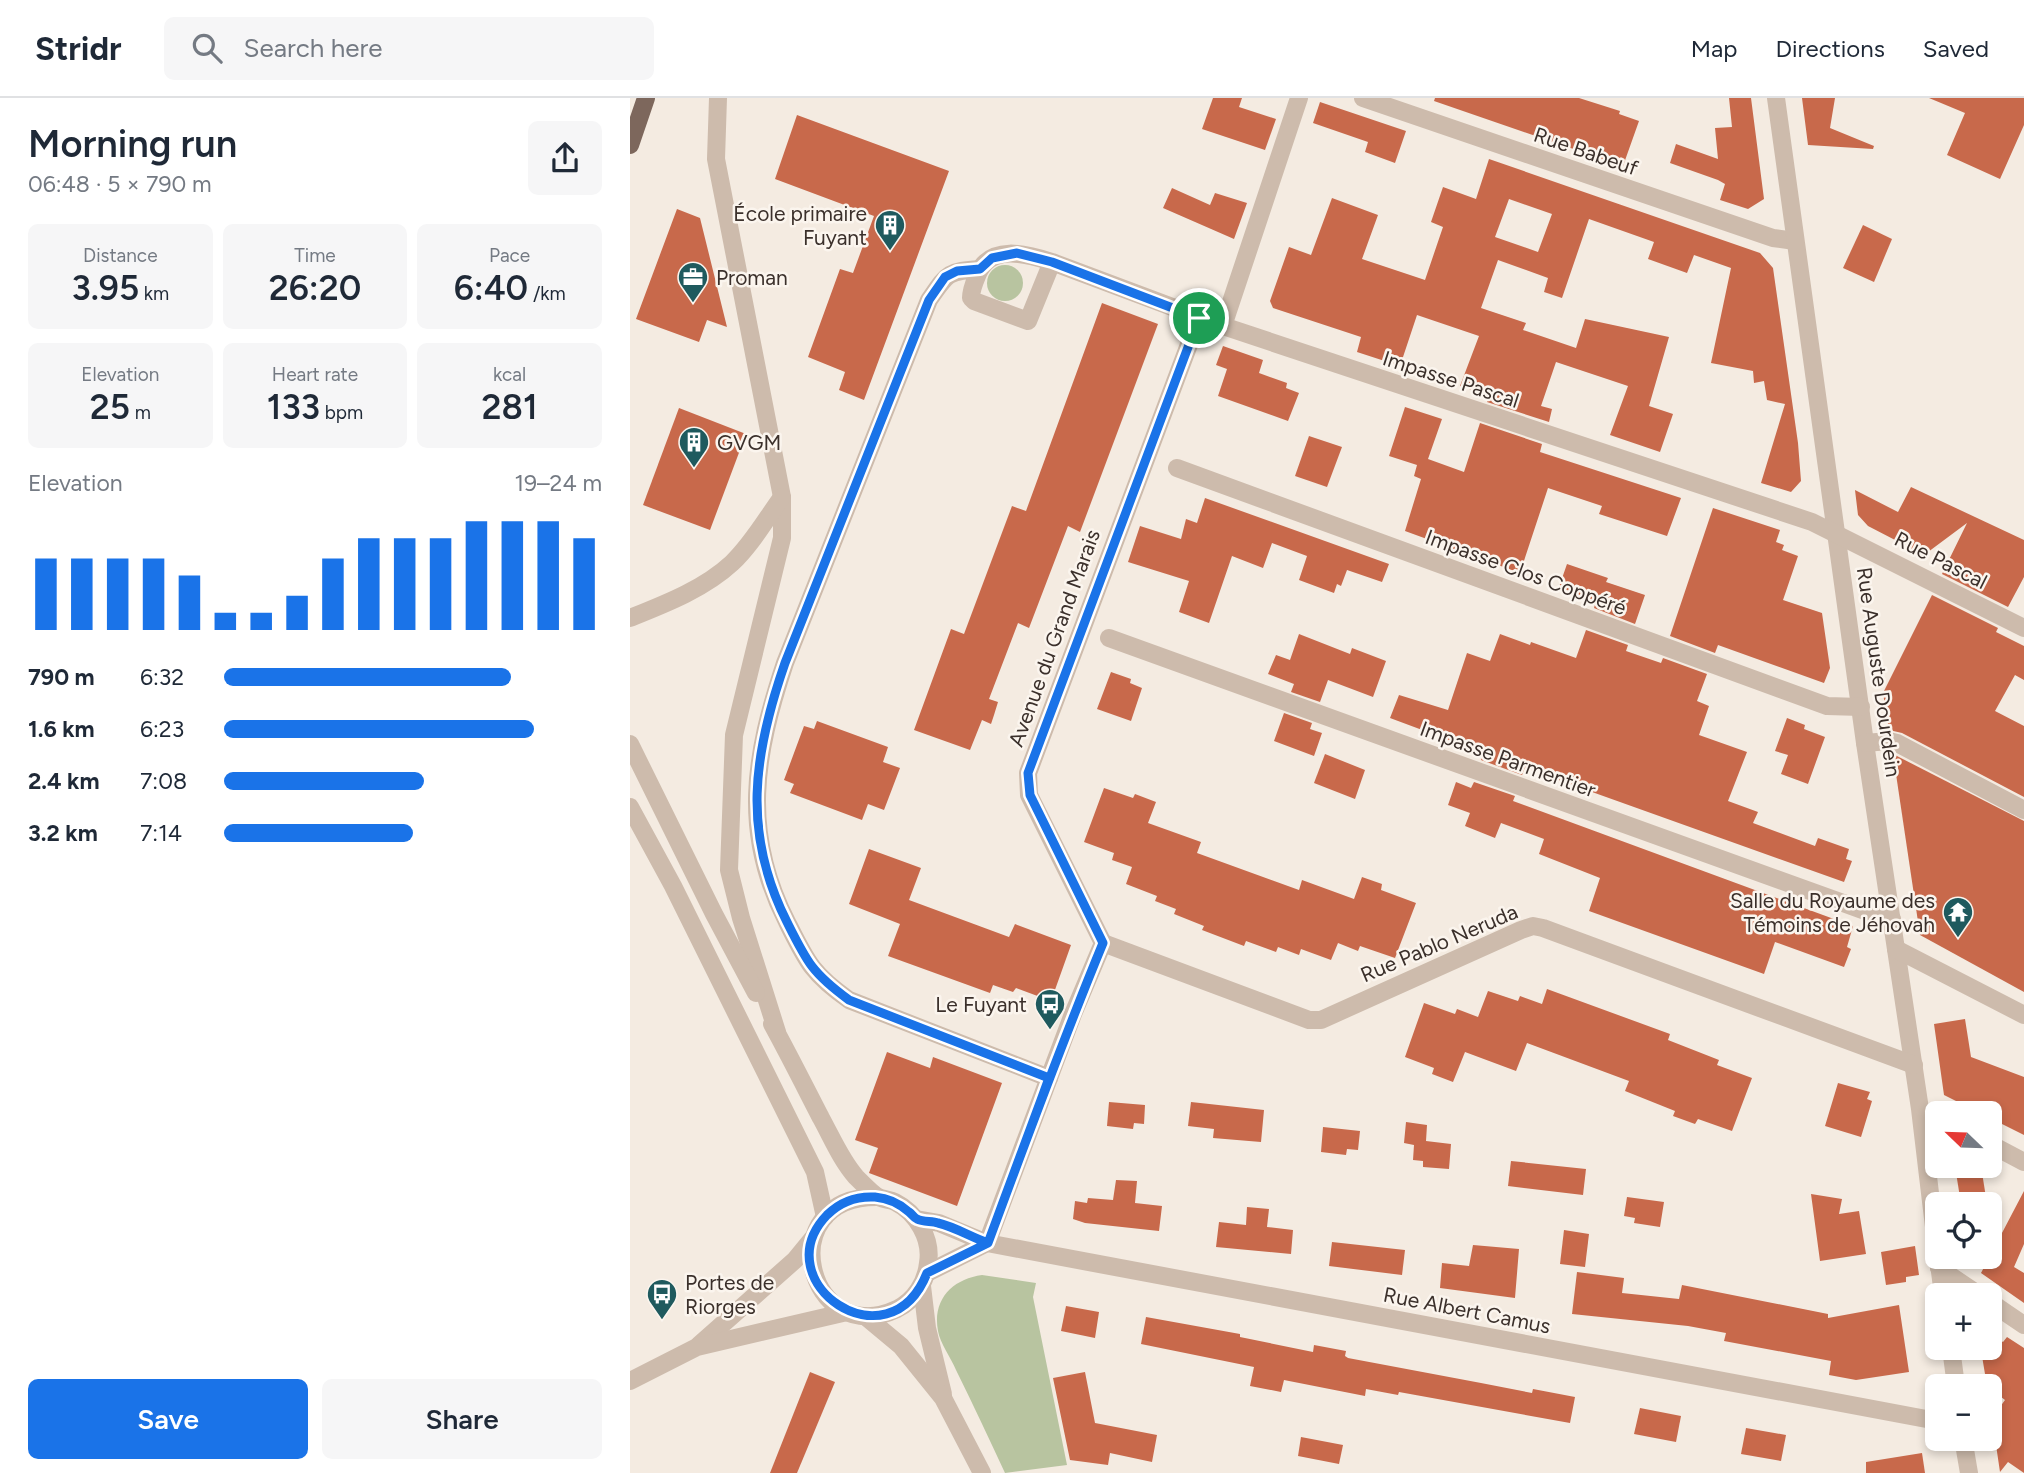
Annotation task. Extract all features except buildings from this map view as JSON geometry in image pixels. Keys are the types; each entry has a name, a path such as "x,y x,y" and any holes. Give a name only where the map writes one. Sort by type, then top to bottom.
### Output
{"main road":[{"path":"630,111 635,98"},
{"path":"630,145 646,98"}],"street":[{"path":"718,98 716,159 782,497 782,538 734,735 729,870 776,1032"},
{"path":"1223,326 1299,98"},
{"name":"Rue Babeuf","path":"1363,98 1773,238 1795,241"},
{"name":"Rue Auguste Dourdein","path":"1776,98 1930,1192"},
{"name":"Impasse Pascal","path":"1049,1078 849,1000 824,982 808,964 773,894 762,858 755,791 767,719 802,619 929,300 945,277 957,271 980,269 992,258 1006,253 1017,253 1052,262 1199,318 1812,522 1837,534"},
{"path":"980,269 971,294 974,301 1028,321 1052,262"},
{"name":"Avenue du Grand Marais","path":"1103,943 1030,795 1028,773 1199,318"},
{"name":"Impasse Clos Coppéré","path":"1177,468 1827,706 1861,706"},
{"path":"630,618 693,590 731,564 749,544 782,497"},
{"name":"Rue Pascal","path":"1837,534 2024,628"},
{"name":"Impasse Parmentier","path":"1110,638 1493,778 1892,919"},
{"path":"1865,743 1897,743 2024,810"},
{"path":"630,744 714,914 843,1160 877,1197"},
{"path":"630,807 673,886 815,1172 825,1217"},
{"name":"Rue Pablo Neruda","path":"1103,943 1309,1020 1321,1020 1521,929 1533,926 1914,1065"},
{"path":"697,1347 856,1314 885,1314 904,1305 924,1280 988,1243 1049,1078 1103,943"},
{"path":"1896,949 2024,1015"},
{"path":"1920,1109 1925,1112"},
{"path":"2002,1150 2024,1161"},
{"path":"630,1381 697,1347 795,1259 813,1238 825,1217 848,1200 877,1197 894,1202 909,1211 927,1241 929,1257 924,1280 927,1328 943,1398"},
{"name":"Rue Albert Camus","path":"916,1219 939,1223 988,1243 1925,1419"},
{"path":"813,1238 810,1256 816,1281 832,1302 856,1314 901,1346 943,1398 982,1473"},
{"path":"1949,1269 1965,1283"},
{"path":"2002,1310 2024,1325"},
{"path":"1965,1451 1969,1473"}],"green space":[{"path":"1005,265 1018,270 1023,283 1018,296 1005,301 992,296 987,283 992,270"},
{"path":"982,1275 1036,1283 1033,1297 1067,1465 1005,1473 941,1340 938,1331 938,1309 947,1292 962,1281"}],"place":[{"name":"École primaire Fuyant","path":"890,252"},
{"name":"Proman","path":"693,304"},
{"name":"GVGM","path":"694,469"},
{"name":"Salle du Royaume des Témoins de Jéhovah","path":"1958,939"},
{"name":"Le Fuyant","path":"1050,1031"},
{"name":"Portes de Riorges","path":"662,1321"}],"route":[{"path":"1199,318 1028,773 1030,795 1103,943 1073,1014 988,1243 939,1223 916,1219 894,1202 877,1197 848,1200 825,1217 813,1238 810,1256 813,1273 820,1289 832,1302 855,1314 885,1314 904,1305 922,1286 927,1273 988,1243 1049,1078 849,1000 824,982 808,964 773,894 762,858 755,791 767,719 785,663 929,300 945,277 957,271 980,269 992,258 1006,253 1017,253 1052,262 1199,318"}]}
